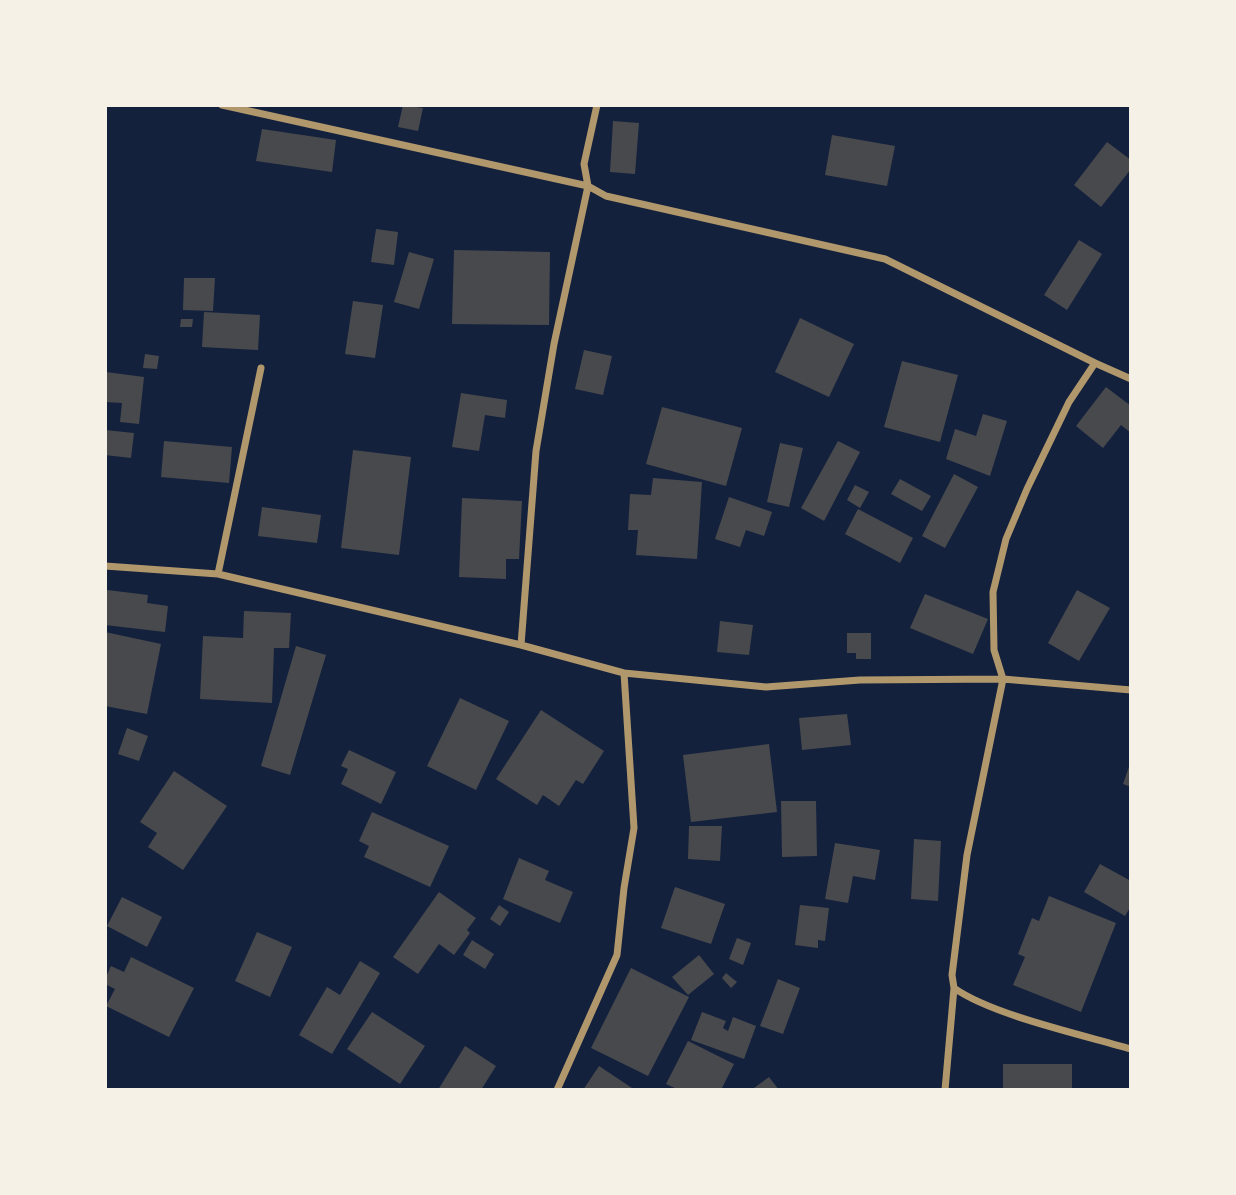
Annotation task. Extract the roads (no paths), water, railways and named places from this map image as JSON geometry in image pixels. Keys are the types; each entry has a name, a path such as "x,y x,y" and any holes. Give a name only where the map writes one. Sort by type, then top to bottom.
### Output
{"street":[{"path":"222,105 588,186 606,196 885,260 1131,379"},
{"path":"521,645 536,451 554,344 588,186 584,164 597,105"},
{"path":"945,1090 954,988 952,975 967,855 1003,679 994,650 991,624 993,592 1006,539 1049,440 1095,363"},
{"path":"218,574 261,368"},
{"path":"105,566 218,574 521,645 624,673 766,687 860,680 1003,679 1131,690"},
{"path":"558,1090 617,955 634,828 624,673"},
{"path":"954,988 1003,1010 1131,1049"}]}
